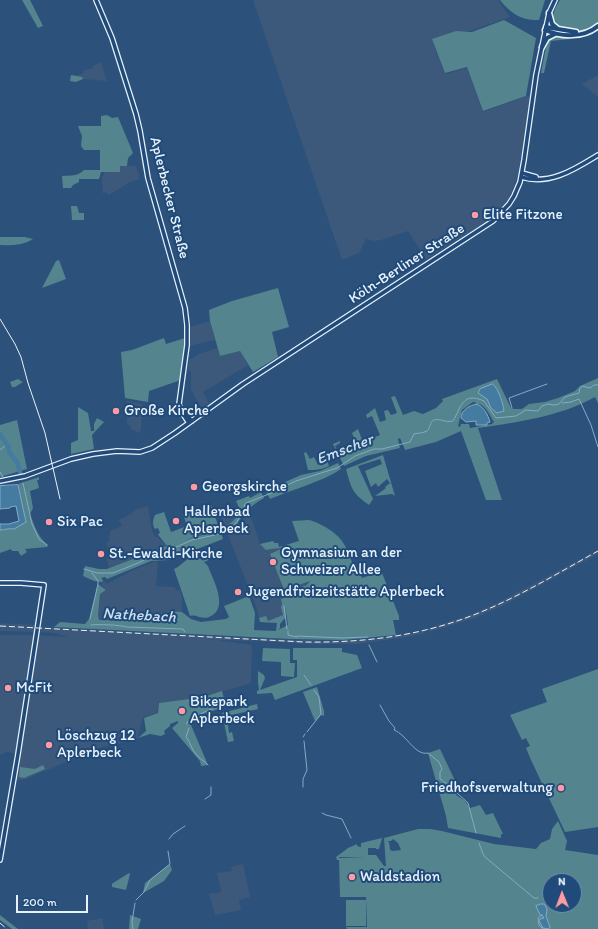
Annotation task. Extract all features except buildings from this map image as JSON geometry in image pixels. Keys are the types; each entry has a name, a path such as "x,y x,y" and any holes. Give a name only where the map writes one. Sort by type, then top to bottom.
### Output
{"highway":[{"path":"549,12 552,24 557,31"},
{"path":"545,29 583,32 598,25"},
{"path":"542,47 547,38 557,31"}],"main road":[{"name":"Aplerbecker Straße","path":"96,0 112,38 136,114 148,178 186,314 186,352 179,399 180,408 190,422"},
{"name":"Köln-Berliner Straße","path":"0,482 24,476 71,459 93,454 117,451 137,452 155,447 238,387 487,225 501,214 514,196 522,175 530,109 545,29 549,12 554,0"},
{"path":"522,175 540,179 565,174 598,155"},
{"path":"0,583 13,582 44,585 0,860"}],"shaded area":[{"path":"253,0 498,0 510,17 433,43 445,74 467,68 483,112 530,95 518,175 508,200 489,220 426,259 408,231 381,240 374,241 366,239 359,253 342,260"},
{"path":"101,62 107,81 83,79 82,77 75,76 84,73 83,71 93,68 93,66"},
{"path":"598,75 598,97 582,84"},
{"path":"120,166 136,166 140,179 130,182 109,195 106,192 103,194 102,177 105,172 119,172"},
{"path":"210,321 215,340 190,346 190,327"},
{"path":"217,348 220,356 240,351 248,365 203,392 209,403 201,408 191,390 191,371 188,370 189,360 199,354"},
{"path":"493,384 503,404 504,411 497,413 491,408 487,399 478,393 480,389"},
{"path":"127,401 142,404 141,430 138,433 131,429 131,426 127,424"},
{"path":"477,404 484,409 488,417 490,422 487,423 487,425 476,425 476,421 466,422 461,418 461,415 466,408"},
{"path":"18,485 26,522 14,529 0,530 0,524 9,524 19,521 16,506 0,509 0,486"},
{"path":"148,506 152,531 155,537 167,546 109,569 107,560 109,554 107,543 109,541 110,531 122,526 119,520 137,509"},
{"path":"239,508 241,512 238,516 225,526 221,515"},
{"name":"Gymnasium an der Schweizer Allee","path":"249,511 260,544 273,541 274,543 278,543 279,547 299,541 313,578 292,605 285,606 286,617 277,623 260,622 256,606 228,535 236,529"},
{"path":"598,550 598,554 502,606 475,618 449,626 429,632 427,629 470,615 493,605"},
{"path":"156,561 158,564 157,586 175,587 176,590 180,590 182,597 182,612 170,611 169,614 157,613 155,616 136,615 136,621 99,620 100,594 106,590 101,584 103,580 107,584 131,571"},
{"path":"0,623 35,625 34,632 0,631"},
{"path":"41,627 253,638 253,641 218,640 252,645 251,683 204,697 159,703 157,713 143,717 137,740 102,747 23,780 14,780 18,754 7,752 0,755 0,635 69,637 54,633 41,632"},
{"path":"425,630 425,633 407,637 357,644 310,644 256,641 256,638 323,641 352,640 389,637"},
{"path":"243,864 250,897 239,900 241,910 215,915 209,894 221,892 217,873 232,871 231,867"},
{"path":"542,904 542,913 546,913 550,927 549,929 543,928 539,921 540,919 544,918 540,915 536,906"},
{"path":"102,918 104,929 88,929 87,921"}],"green space":[{"path":"22,0 30,0 43,26 38,28"},
{"path":"500,0 545,0 539,20 533,20 522,18 512,12"},
{"path":"560,0 598,0 598,22 591,28 576,31 557,25 554,22 553,15"},
{"path":"504,20 536,38 526,96 483,111 467,67 445,73 432,39 456,31 472,32"},
{"path":"556,35 573,36 570,39 551,41 544,73 541,73 547,41"},
{"path":"71,75 82,77 83,79 76,82 70,81"},
{"path":"107,115 112,118 118,117 133,153 128,158 127,166 120,166 120,172 101,172 99,179 79,179 79,182 71,188 63,188 62,176 76,175 84,170 100,170 100,150 84,150 81,146 82,136 78,126 101,126 101,116"},
{"path":"71,206 77,206 79,213 84,213 84,220 72,220"},
{"path":"0,237 25,237 33,239 22,244 0,245"},
{"path":"59,260 66,279 42,288 56,261"},
{"path":"278,288 289,327 272,332 278,357 253,372 240,351 220,356 210,321 209,310 232,301"},
{"path":"164,338 166,344 185,338 181,380 149,391 148,402 125,398 121,352 132,350"},
{"path":"598,378 598,403 595,397 581,404 538,418 478,428 502,500 486,500 461,431 436,442 405,450 400,438 398,439 400,448 366,456 344,466 333,444 340,441 340,443 335,446 338,453 358,448 352,433 358,429 363,442 380,435 372,416 367,418 366,415 375,408 380,422 386,420 384,411 388,410 391,415 397,413 391,397 395,396 403,415 414,411 423,414 436,408 443,401 442,399 497,379 511,408 522,409 529,404 545,402 558,398 575,391 580,386","holes":["473,402 486,409 494,422 492,424 470,428 469,424 461,424 460,427 458,426 462,410"]},
{"path":"18,379 23,382 15,387 12,387 10,382"},
{"path":"78,407 88,413 91,431 94,431 94,424 97,418 104,422 92,435 94,449 71,454 71,443 78,440"},
{"path":"17,420 27,469 0,477 0,425"},
{"path":"306,452 310,459 314,457 318,465 327,460 329,466 318,470 308,470 304,453"},
{"path":"383,455 395,496 392,494 375,496 390,483 387,479 378,487 376,483 371,487 365,471 382,464 380,459 358,466 373,499 369,505 353,490 346,469"},
{"path":"338,463 341,469 316,482 270,499 266,492 301,475 320,471"},
{"path":"39,477 39,480 37,480 39,488 30,491 33,508 30,514 39,535 48,545 47,547 25,549 27,552 21,556 18,551 12,551 11,549 0,553 0,530 5,530 26,522 18,484"},
{"path":"261,492 264,498 250,508 234,528 227,534 225,526 232,522 241,512 236,501 249,496 250,498"},
{"path":"211,505 219,528 185,540 220,530 223,539 169,560 151,561 107,579 105,577 101,578 103,580 102,582 94,581 83,576 85,566 107,569 167,546 158,534 160,533 158,528 155,529 153,526 155,515 164,512 171,532 187,526 183,514"},
{"path":"292,521 313,521 327,528 340,538 353,565 357,566 362,578 377,573 382,573 399,616 399,620 393,620 396,635 343,640 290,639 54,627 60,622 85,624 89,619 98,584 106,590 100,594 99,620 136,621 136,615 154,616 157,613 169,614 169,611 182,612 191,619 201,622 226,619 229,617 224,606 249,596 255,613 254,630 276,631 277,623 260,622 259,618 266,616 268,621 283,615 281,599 293,595 291,591 285,592 270,554 285,547 266,550 260,544 273,541 274,543 278,543 279,547 299,541","holes":["310,581 307,585 291,591 290,588","285,605 288,625 278,630 280,628 280,624 286,617"]},
{"path":"208,551 211,559 204,562 208,566 216,586 219,601 218,608 215,613 206,618 190,616 174,569 188,559 194,557 204,561 201,553"},
{"path":"263,648 290,649 290,663 295,663 294,677 281,676 281,662 262,661"},
{"path":"293,648 342,648 342,652 357,655 362,668 275,700 272,693 257,694 257,691 259,690 258,671 264,675 265,678 260,690 297,677 297,660 293,660"},
{"path":"598,669 598,827 565,832 526,748 530,746 526,738 522,740 510,715 547,702 542,689"},
{"path":"317,687 324,716 321,715 315,721 303,692"},
{"path":"222,691 225,702 230,704 203,714 191,725 208,765 201,766 200,761 172,728 178,723 178,721 170,724 170,726 164,731 165,734 161,736 150,734 138,738 146,731 144,718 158,713 159,703 204,697"},
{"path":"257,704 258,709 227,716 229,733 232,732 234,741 228,742 222,713"},
{"path":"440,749 458,787 456,795 465,801 470,808 480,805 486,815 493,813 503,834 501,834 501,838 448,828 428,753"},
{"path":"43,765 45,769 24,778 19,777 20,767 35,769"},
{"path":"558,821 567,841 565,850 598,855 598,929 347,929 346,927 367,927 366,897 340,897 339,858 339,860 337,860 336,857 348,848 357,844 357,846 361,847 361,843 382,838 379,849 368,848 368,855 376,855 384,866 386,866 384,838 418,829 442,831 494,844 536,849 541,843 550,839 552,829","holes":["393,839 398,843 401,850 393,851 390,850 389,842 387,841 391,841","357,857 365,857 339,858"]},
{"path":"170,864 172,870 164,881 143,893 145,883"},
{"path":"129,873 126,890 112,887 113,883"},
{"path":"346,900 366,900 366,926 346,926"},
{"path":"0,915 18,929 12,929 0,920"},
{"path":"130,915 141,919 138,929 129,929"}],"waterway":[{"path":"512,408 509,398 547,384"},
{"name":"Emscher","path":"84,569 97,573 113,573 192,540 219,534 230,529 236,523 246,503 296,481 337,468 355,456 374,449 382,449 410,442 414,434 427,431 431,422 434,420 453,421 463,402 471,398 477,398 484,401 496,418 516,416 526,410 538,411 542,406 548,404 559,404 565,397 579,393 582,386 590,388 594,385 598,385"},
{"path":"562,403 579,399 591,425 598,447"},
{"name":"Emscher","path":"0,434 9,448 9,452 17,462 20,472"},
{"path":"0,450 6,445"},
{"path":"0,472 3,477"},
{"name":"Emscher","path":"23,483 32,524 39,539 47,545"},
{"name":"Nathebach","path":"90,619 98,584 98,581 92,573"},
{"path":"284,606 287,629"},
{"name":"Nathebach","path":"91,625 183,629 185,632"},
{"path":"288,631 288,635 297,637"},
{"path":"297,636 343,638 368,637"},
{"path":"369,645 377,662"},
{"path":"304,675 311,685"},
{"path":"307,732 321,714 319,697 314,690"},
{"path":"380,705 389,721 395,728 394,730 419,751 428,753 439,762 442,769 440,772 440,779 443,781"},
{"name":"Nathebach","path":"187,724 187,722 212,709"},
{"name":"Nathebach","path":"189,728 186,737 194,752 208,765"},
{"path":"303,787 303,779 307,770 304,741"},
{"path":"444,782 448,784 455,792"},
{"name":"Nathebach","path":"205,799 211,795 211,787"},
{"path":"457,793 468,803 476,833"},
{"path":"322,813 342,819 351,838"},
{"name":"Nathebach","path":"169,839 173,834 185,826"},
{"path":"479,843 485,857 534,898 538,898"},
{"name":"Nathebach","path":"136,900 144,892 150,880 170,864 168,851"},
{"name":"Nathebach","path":"133,929 132,922 135,903"},
{"path":"542,915 538,918 539,925 543,929"}],"tram line":[{"path":"0,319 21,357 45,433 60,499"}],"railway":[{"path":"0,626 304,642 348,641 392,637 434,628 476,614 523,592 598,551"},
{"path":"0,923 7,929"}],"place":[{"name":"Elite Fitzone","path":"475,215"},
{"name":"Große Kirche","path":"116,411"},
{"name":"Georgskirche","path":"194,487"},
{"name":"Hallenbad Aplerbeck","path":"176,521"},
{"name":"Six Pac","path":"49,522"},
{"name":"St.-Ewaldi-Kirche","path":"101,554"},
{"name":"Gymnasium an der Schweizer Allee","path":"273,562"},
{"name":"Jugendfreizeitstätte Aplerbeck","path":"238,592"},
{"name":"McFit","path":"8,688"},
{"name":"Bikepark Aplerbeck","path":"182,711"},
{"name":"Löschzug 12 Aplerbeck","path":"49,745"},
{"name":"Friedhofsverwaltung","path":"561,788"},
{"name":"Waldstadion","path":"352,877"}]}
